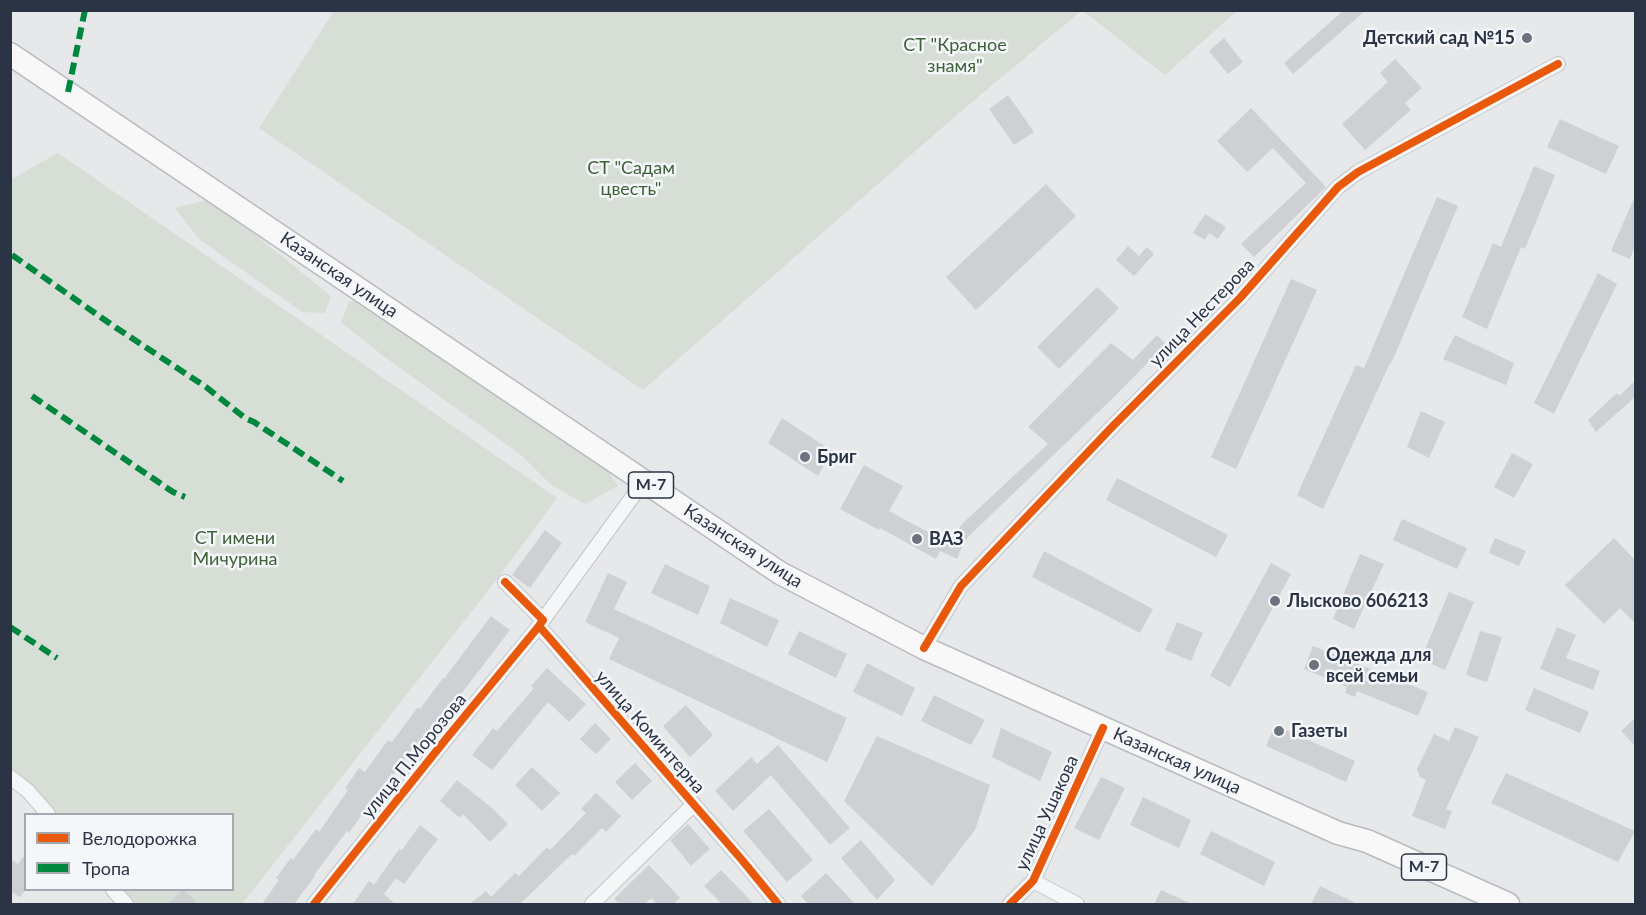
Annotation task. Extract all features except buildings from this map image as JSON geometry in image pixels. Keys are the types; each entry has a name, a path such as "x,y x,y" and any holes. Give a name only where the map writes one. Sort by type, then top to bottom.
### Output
{"highway":[{"name":"Казанская улица","path":"10,54 780,573 924,648 1338,833 1367,841 1508,904"}],"street":[{"name":"улица Нестерова","path":"924,648 961,586 1112,427 1240,298 1338,187 1358,172 1558,64"},
{"name":"улица П.Морозова","path":"317,903 541,623 636,492 651,486"},
{"name":"улица Коминтерна","path":"505,582 778,904"},
{"name":"улица Ушакова","path":"1010,904 1033,881 1102,728"},
{"path":"10,777 28,791 47,813"},
{"path":"591,904 693,805"},
{"path":"1033,881 1077,904"},
{"path":"114,891 126,904"}],"green space":[{"name":"СТ \"Садам цвесть\"","path":"334,11 1081,11 960,112 643,390 259,128"},
{"path":"1083,11 1237,11 1165,75"},
{"name":"СТ имени Мичурина","path":"58,153 557,498 498,578 242,904 136,904 123,891 234,891 234,813 53,813 11,773 10,180"},
{"path":"211,199 331,296 325,313 302,312 199,239 175,208"},
{"path":"360,299 598,457 618,486 585,504 551,485 521,455 382,355 341,322 349,302"}],"marked path":[{"path":"68,92 85,10"},
{"path":"12,255 206,387 245,418 343,481"},
{"path":"32,396 173,492 185,497"},
{"path":"10,627 57,658"}],"cycle path":[{"path":"924,648 961,586 1112,427 1240,298 1338,187 1358,172 1558,64"},
{"path":"505,582 543,620 539,626 778,904"},
{"path":"314,904 539,626"},
{"path":"1010,904 1033,881 1103,728"}],"place":[{"name":"Детский сад №15","path":"1527,38"},
{"name":"Бриг","path":"805,457"},
{"name":"ВАЗ","path":"917,539"},
{"name":"Лысково 606213","path":"1275,601"},
{"name":"Одежда для всей семьи","path":"1314,665"},
{"name":"Газеты","path":"1279,731"}],"park label":[{"name":"СТ \"Красное знамя\"","path":"955,55"}]}
